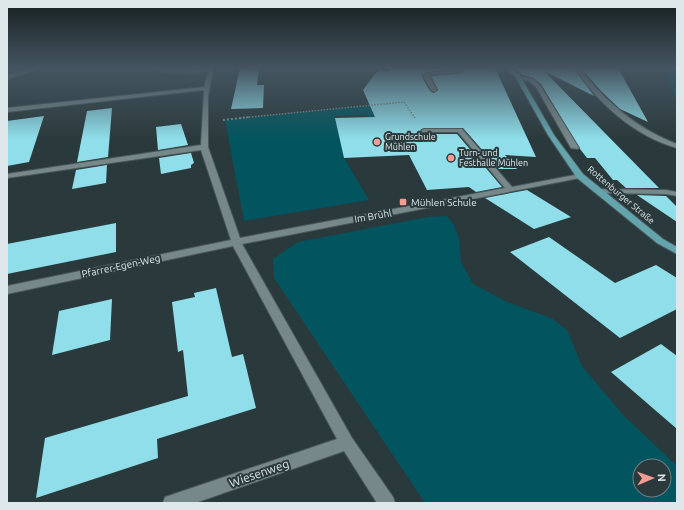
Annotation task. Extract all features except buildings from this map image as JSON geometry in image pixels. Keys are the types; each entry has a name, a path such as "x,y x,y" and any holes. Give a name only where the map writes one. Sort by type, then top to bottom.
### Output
{"main road":[{"name":"Rottenburger Straße","path":"526,92 551,135 580,176 660,241 677,251"}],"street":[{"path":"7,110 172,92"},
{"path":"206,92 204,147 236,242 347,443 387,503"},
{"path":"542,92 576,148"},
{"path":"598,92 609,105 630,124 677,146"},
{"path":"424,131 460,130 510,189"},
{"path":"7,176 204,147"},
{"name":"Im Brühl","path":"236,242 580,176"},
{"path":"597,191 666,192 677,194"},
{"name":"Pfarrer-Egen-Weg","path":"7,290 236,242"},
{"name":"Wiesenweg","path":"171,503 347,443"}],"path":[{"path":"205,122 404,102 424,131"}],"shaded area":[{"path":"672,92 677,92 677,102"},
{"path":"401,104 374,135 368,115 335,116 344,158 369,200 244,221 225,120 350,107"},
{"path":"447,216 454,225 459,239 461,262 473,284 507,302 553,319 567,330 582,366 624,416 669,458 632,458 632,498 672,498 672,461 677,466 677,503 425,503 274,278 273,259 298,242 428,217"}],"place":[{"name":"Grundschule Mühlen","path":"377,142"},
{"name":"Turn- und Festhalle Mühlen","path":"451,158"},
{"name":"Mühlen Schule","path":"403,202"}]}
